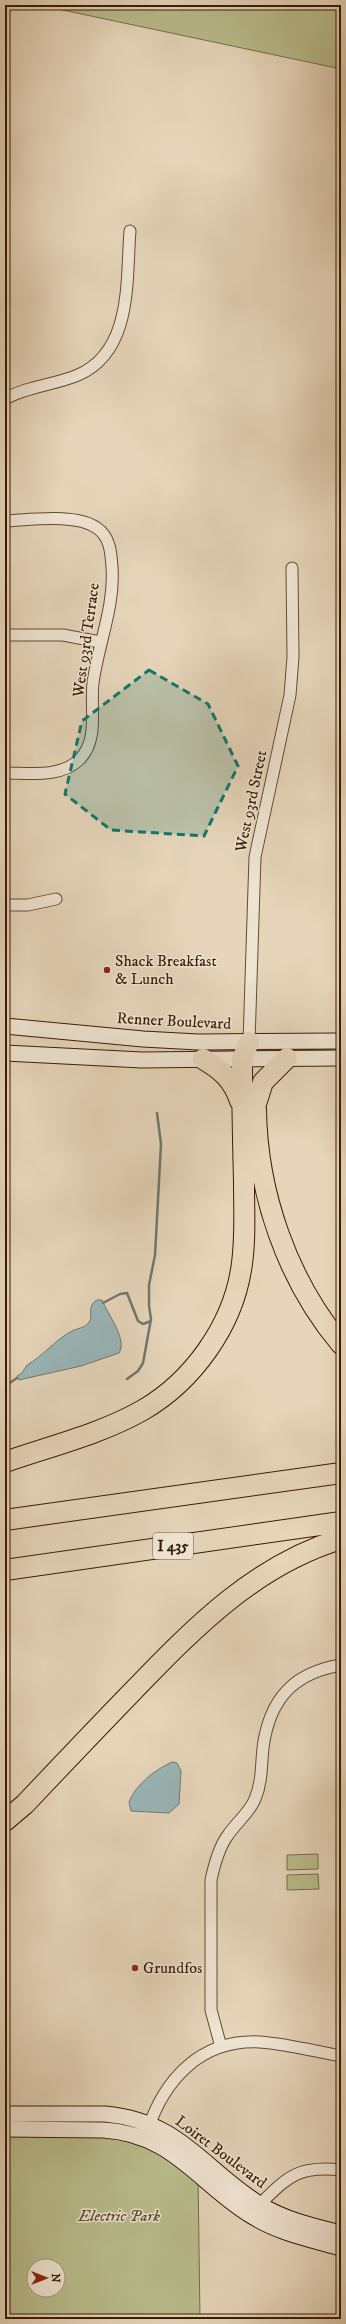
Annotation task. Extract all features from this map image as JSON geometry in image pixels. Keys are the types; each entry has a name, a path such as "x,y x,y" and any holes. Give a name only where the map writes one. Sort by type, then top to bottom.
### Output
{"highway":[{"path":"5,1462 99,1429 144,1409 184,1377 210,1346 229,1310 241,1270 249,1108 248,1053"},
{"path":"249,1108 263,1082 287,1058"},
{"path":"204,1059 229,1078 249,1108 277,1228 302,1284 317,1311 341,1344"},
{"path":"5,1520 341,1473"},
{"name":"I 435","path":"5,1570 341,1522"},
{"path":"5,1821 25,1804 172,1651 228,1599 273,1568 322,1544 341,1539"}],"street":[{"path":"5,399 18,393 77,376 89,369 106,353 118,332 123,316 130,231"},
{"name":"West 93rd Terrace","path":"5,521 66,519 88,523 98,529 110,546 112,568 108,612 100,642 93,684 93,729 86,752 79,760 64,771 5,774"},
{"name":"West 93rd Street","path":"248,1053 255,857 290,695 293,657 292,568"},
{"path":"5,635 63,635 100,642"},
{"path":"5,905 28,905 56,898"},
{"name":"Renner Boulevard","path":"5,1026 143,1039 287,1058 341,1058"},
{"name":"Renner Boulevard","path":"5,1053 142,1060 204,1059 341,1041"},
{"path":"221,2047 211,2010 211,1880 214,1867 226,1837 255,1799 261,1780 265,1736 272,1712 282,1694 304,1676 317,1670 341,1665"},
{"path":"147,2131 163,2096 176,2076 191,2062 221,2047 249,2042 261,2042 341,2056"},
{"name":"Loiret Boulevard","path":"5,2114 106,2114 121,2116 147,2131 249,2215 283,2232 341,2248"},
{"name":"Loiret Boulevard","path":"5,2129 147,2131 178,2138 260,2204 293,2220 341,2233"},
{"path":"249,2215 285,2179 300,2172 326,2168 341,2170"}],"highlighted area":[{"path":"149,670 208,704 238,766 204,836 111,830 65,794 82,721"}],"green space":[{"path":"39,5 341,5 341,69"},
{"path":"318,1854 318,1869 287,1870 287,1855"},
{"path":"318,1874 319,1889 287,1890 287,1875"},
{"name":"Electric Park","path":"5,2132 132,2135 198,2175 200,2319 5,2319"}],"water":[{"path":"97,1300 102,1300 116,1326 121,1341 119,1353 81,1366 19,1380 17,1376 22,1373 27,1365 66,1335 83,1327 89,1322 91,1318 92,1305"},
{"path":"172,1762 177,1763 181,1771 179,1804 169,1813 131,1811 129,1802 136,1789 153,1773"}],"waterway":[{"path":"127,1379 138,1371 143,1363 151,1319 149,1306 149,1285 155,1255 161,1144 157,1113"},
{"path":"103,1303 120,1294 127,1293 138,1321 143,1324 151,1321"},
{"path":"5,1386 17,1378"}],"place":[{"name":"Shack Breakfast & Lunch","path":"107,970"},
{"name":"Grundfos","path":"135,1968"}]}
